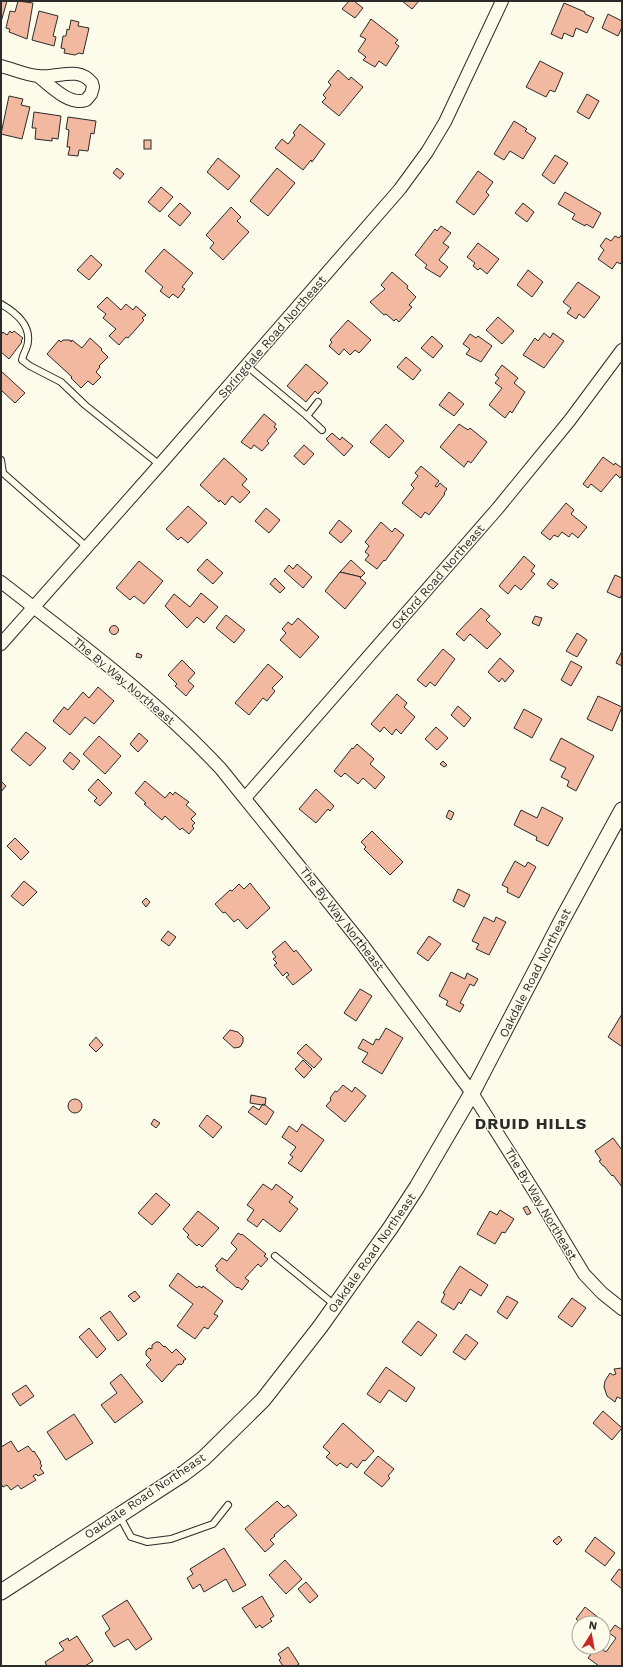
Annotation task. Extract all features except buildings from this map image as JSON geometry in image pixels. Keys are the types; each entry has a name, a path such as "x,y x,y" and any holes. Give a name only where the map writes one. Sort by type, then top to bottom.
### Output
{"street":[{"name":"Springdale Road Northeast","path":"1,644 247,366 400,189 427,152 445,122 502,1"},
{"path":"1,66 38,76"},
{"name":"Oxford Road Northeast","path":"245,798 498,508 570,420 622,350"},
{"name":"The By Way Northeast","path":"1,582 120,677 202,748 245,798 362,944 472,1093 584,1274 602,1293 622,1309"},
{"name":"Oakdale Road Northeast","path":"1,1592 188,1470 204,1458 233,1431 263,1400 336,1306 392,1227 417,1187 472,1093 562,920 622,810"}],"lane":[{"path":"1,304 25,324 28,343 23,353 22,360 30,366 61,382 85,405 160,465"},
{"path":"247,366 322,430"},
{"path":"307,416 318,402"},
{"path":"1,460 3,473 87,547"},
{"path":"275,1256 336,1306"},
{"path":"118,1515 131,1537 147,1542 171,1539 213,1524 228,1506"}],"district":[{"name":"DRUID HILLS","path":"531,1123"}]}
